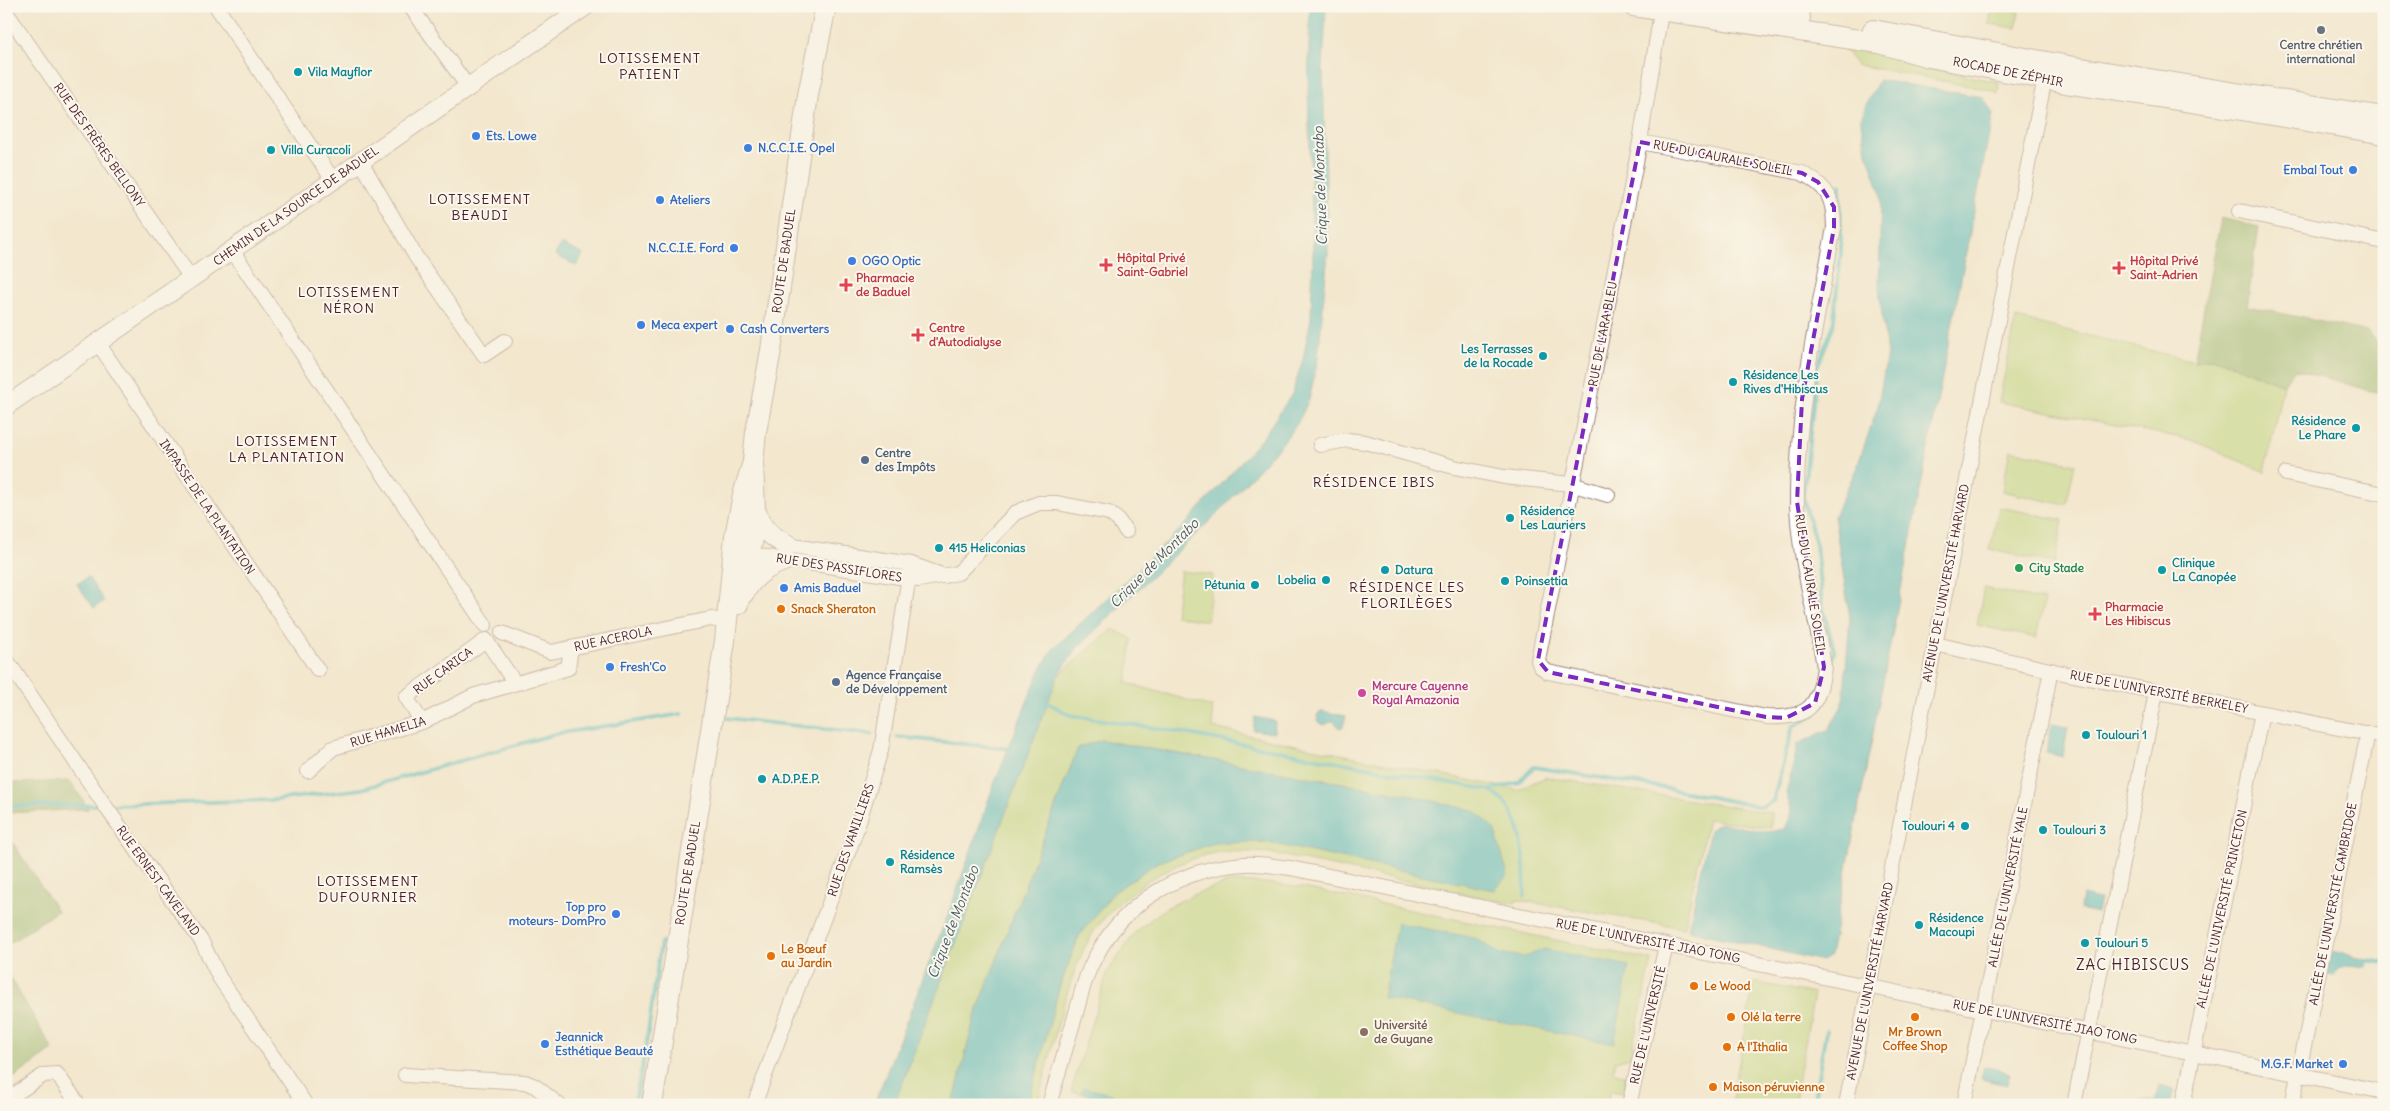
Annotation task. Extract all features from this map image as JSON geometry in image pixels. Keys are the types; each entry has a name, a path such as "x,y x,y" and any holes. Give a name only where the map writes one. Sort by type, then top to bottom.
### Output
{"main road":[{"name":"ROUTE DE BADUEL","path":"814,60 817,6"},
{"name":"ROUTE DE BADUEL","path":"725,641 739,601 743,545 743,495 753,462 808,95 826,6"},
{"path":"808,95 838,6"},
{"name":"ROCADE DE ZÉPHIR","path":"1633,6 1879,43 1929,57 2384,117"},
{"name":"ROCADE DE ZÉPHIR","path":"1729,6 1909,36 2046,71 2384,134"},
{"name":"ROUTE DE BADUEL","path":"652,1105 727,622 743,545 755,510 753,462"},
{"path":"739,601 751,581 787,552 761,525 755,510"}],"street":[{"path":"216,6 333,180"},
{"path":"410,6 468,87"},
{"name":"CHEMIN DE LA SOURCE DE BADUEL","path":"6,406 586,6"},
{"name":"RUE DE L'ARA BLEU","path":"1538,660 1571,484 1591,396 1640,142 1662,9"},
{"name":"RUE DES FRÈRES BELLONY","path":"6,12 192,278"},
{"name":"AVENUE DE L'UNIVERSITÉ HARVARD","path":"1846,1105 2046,71"},
{"name":"RUE DU CAURALE SOLEIL","path":"1538,660 1540,666 1548,672 1766,717 1786,718 1803,712 1815,703 1821,688 1824,667 1803,554 1797,502 1802,399 1834,228 1834,207 1827,192 1818,182 1802,173 1640,142"},
{"path":"361,162 416,257 484,355 504,341"},
{"path":"2239,211 2384,242"},
{"path":"232,250 485,625"},
{"name":"IMPASSE DE LA PLANTATION","path":"98,343 318,670"},
{"path":"1320,445 1340,441 1365,442 1471,470 1504,477 1571,484 1608,495"},
{"path":"2286,474 2384,494"},
{"name":"RUE DES PASSIFLORES","path":"787,552 909,580 958,573 1015,513 1039,503 1057,503 1109,513 1118,520 1126,531"},
{"name":"RUE DES PASSIFLORES","path":"743,545 787,552 911,564 946,576"},
{"name":"RUE DES VANILLIERS","path":"754,1105 856,834 881,750 911,564"},
{"name":"RUE ACEROLA","path":"502,633 551,652 711,619 727,622"},
{"name":"RUE CARICA","path":"422,722 406,697 486,640 515,683"},
{"name":"RUE DE L'UNIVERSITÉ BERKELEY","path":"1935,644 2156,692 2384,737"},
{"name":"RUE HAMELIA","path":"308,771 333,748 422,722 473,696 568,668 571,648"},
{"name":"RUE ERNEST CAVELAND","path":"6,658 98,796 202,942 219,977 306,1105"},
{"name":"ALLÉE DE L'UNIVERSITÉ YALE","path":"1964,1105 2051,670"},
{"path":"2074,1105 2156,692"},
{"name":"ALLÉE DE L'UNIVERSITÉ PRINCETON","path":"2183,1105 2262,713"},
{"name":"ALLÉE DE L'UNIVERSITÉ CAMBRIDGE","path":"2292,1105 2368,733"},
{"name":"RUE DE L'UNIVERSITÉ JIAO TONG","path":"1049,1105 1084,986 1096,956 1117,925 1147,897 1181,878 1210,868 1246,864 1290,868 2384,1092"},
{"name":"RUE DE L'UNIVERSITÉ","path":"1629,1105 1666,946"},
{"path":"6,1100 44,1075 57,1074 79,1105"},
{"path":"406,1075 525,1082 535,1086 559,1105"}],"highlighted area":[{"path":"1640,142 1802,173 1818,182 1834,207 1834,228 1802,399 1797,502 1824,667 1815,703 1786,718 1766,717 1548,672 1538,660"}],"green space":[{"path":"1992,6 2020,6 2016,28 1989,24"},
{"path":"1851,48 1888,54 1914,66 1999,82 1998,94 1990,90 1857,65 1844,49"},
{"path":"2221,218 2259,227 2247,306 2368,332 2384,352 2384,376 2378,393 2295,369 2283,385 2216,358 2194,361"},
{"path":"2016,318 2194,361 2216,358 2283,385 2265,472 2192,440 1999,402"},
{"path":"2010,450 2075,464 2066,505 2002,491"},
{"path":"1999,507 2063,520 2055,563 1990,550"},
{"path":"1181,571 1213,575 1207,621 1175,616"},
{"path":"1984,588 2044,601 2036,638 1977,625"},
{"path":"1113,629 1132,639 1127,683 1212,707 1213,728 1517,790 1546,777 1771,813 1771,828 1708,819 1684,928 1518,900 1509,903 1270,853 1224,852 1190,860 1153,878 1136,889 1119,903 1092,934 1083,951 1069,988 1037,1105 1028,1105 1059,988 1079,936 1114,892 1156,863 1214,843 1265,842 1494,890 1475,811 1409,795 1101,740 1078,748 974,1019 953,1105 894,1105 1057,676"},
{"path":"70,781 89,809 6,813 6,783"},
{"path":"6,832 57,911 6,946"},
{"name":"Université de Guyane","path":"1230,882 1264,883 1304,888 1652,960 1630,1057 1615,1061 1613,1071 1626,1076 1623,1093 1610,1091 1607,1105 1119,1105 1071,1091 1107,973 1136,931 1166,908 1195,894"},
{"path":"6,970 53,1050 6,1083"},
{"path":"1754,982 1814,994 1794,1105 1731,1105"}],"water":[{"name":"Crique de Montabo","path":"1310,6 1326,6 1323,72 1328,253 1318,359 1309,400 1297,424 1280,446 1217,514 1077,648 1058,676 894,1105 874,1105 956,893 993,787 1039,672 1052,650 1186,524 1263,437 1292,394 1303,359 1311,318 1313,250 1308,92"},
{"path":"1879,80 1983,97 1993,114 1830,956 1822,961 1688,930 1710,830 1720,823 1767,832 1785,829 1792,812 1786,794 1798,744 1829,729 1843,704 1850,618 1834,516 1857,467 1878,406 1887,354 1879,290 1881,194 1866,150 1861,122 1865,107"},
{"path":"561,244 583,254 577,266 555,255"},
{"path":"88,577 104,601 94,608 77,584"},
{"path":"1322,711 1346,716 1343,727 1340,728 1333,721 1324,725 1318,722 1317,715"},
{"path":"1255,717 1275,721 1274,733 1253,730"},
{"path":"2052,724 2068,727 2063,757 2046,753"},
{"path":"1101,740 1409,795 1475,811 1494,829 1508,875 1494,890 1265,842 1214,843 1156,863 1114,892 1079,936 1059,988 1028,1105 953,1105 974,1019 1078,748"},
{"path":"2082,895 2100,899 2097,913 2080,909"},
{"path":"1397,923 1475,938 1498,953 1525,957 1544,949 1629,966 1614,1044 1383,998"},
{"path":"2331,951 2368,959 2367,967 2343,966 2336,971 2334,976 2326,975"},
{"path":"1984,1066 2010,1073 2007,1085 1981,1079"},
{"path":"2159,1085 2175,1089 2171,1105 2141,1105 2142,1100 2155,1102"},
{"path":"1083,1087 1152,1105 1132,1105 1081,1092"}],"waterway":[{"path":"1489,790 1518,783 1534,767 1670,789 1762,807 1773,801 1793,726 1815,715 1828,695 1834,650 1822,606 1816,545 1803,497 1817,367 1833,327 1841,252 1840,185"},
{"path":"1043,700 1070,715 1167,730 1489,790 1501,799 1510,810 1516,823 1523,851 1525,896"},
{"path":"108,805 275,800 361,789 555,734 682,714"},
{"path":"726,718 872,734"},
{"path":"897,737 1012,749"},
{"path":"6,806 101,805"},
{"path":"634,1105 645,1053 661,942"},
{"path":"2368,960 2384,963"},
{"path":"1813,1105 1826,1031"}],"place":[{"name":"Centre chrétien international","path":"2321,30"},
{"name":"Vila Mayflor","path":"298,72"},
{"name":"Ets. Lowe","path":"476,136"},
{"name":"N.C.C.I.E. Opel","path":"748,148"},
{"name":"Villa Curacoli","path":"271,150"},
{"name":"Embal Tout","path":"2353,170"},
{"name":"Ateliers","path":"660,200"},
{"name":"N.C.C.I.E. Ford","path":"734,248"},
{"name":"OGO Optic","path":"852,261"},
{"name":"Hôpital Privé Saint-Gabriel","path":"1106,265"},
{"name":"Hôpital Privé Saint-Adrien","path":"2119,268"},
{"name":"Pharmacie de Baduel","path":"846,285"},
{"name":"Meca expert","path":"641,325"},
{"name":"Cash Converters","path":"730,329"},
{"name":"Centre d'Autodialyse","path":"918,335"},
{"name":"Les Terrasses de la Rocade","path":"1543,356"},
{"name":"Résidence Les Rives d'Hibiscus","path":"1733,382"},
{"name":"Résidence Le Phare","path":"2356,428"},
{"name":"Centre des Impôts","path":"865,460"},
{"name":"Résidence Les Lauriers","path":"1510,518"},
{"name":"415 Heliconias","path":"939,548"},
{"name":"City Stade","path":"2019,568"},
{"name":"Datura","path":"1385,570"},
{"name":"Clinique La Canopée","path":"2162,570"},
{"name":"Lobelia","path":"1326,580"},
{"name":"Poinsettia","path":"1505,581"},
{"name":"Pétunia","path":"1255,585"},
{"name":"Amis Baduel","path":"784,588"},
{"name":"Snack Sheraton","path":"781,609"},
{"name":"Pharmacie Les Hibiscus","path":"2095,614"},
{"name":"Fresh'Co","path":"610,667"},
{"name":"Agence Française de Développement","path":"836,682"},
{"name":"Mercure Cayenne Royal Amazonia","path":"1362,693"},
{"name":"Toulouri 1","path":"2086,735"},
{"name":"A.D.P.E.P.","path":"762,779"},
{"name":"Toulouri 4","path":"1965,826"},
{"name":"Toulouri 3","path":"2043,830"},
{"name":"Résidence Ramsès","path":"890,862"},
{"name":"Top pro moteurs- DomPro","path":"616,914"},
{"name":"Résidence Macoupi","path":"1919,925"},
{"name":"Toulouri 5","path":"2085,943"},
{"name":"Le Bœuf au Jardin","path":"771,956"},
{"name":"Le Wood","path":"1694,986"},
{"name":"Olé la terre","path":"1731,1017"},
{"name":"Mr Brown Coffee Shop","path":"1915,1017"},
{"name":"Université de Guyane","path":"1364,1032"},
{"name":"Jeannick Esthétique Beauté","path":"545,1044"},
{"name":"A l'Ithalia","path":"1727,1047"},
{"name":"M.G.F. Market","path":"2343,1064"},
{"name":"Maison péruvienne","path":"1713,1087"}],"district":[{"name":"LOTISSEMENT PATIENT","path":"650,66"},
{"name":"LOTISSEMENT BEAUDI","path":"480,207"},
{"name":"LOTISSEMENT NÉRON","path":"349,300"},
{"name":"LOTISSEMENT LA PLANTATION","path":"287,450"},
{"name":"RÉSIDENCE IBIS","path":"1374,482"},
{"name":"RÉSIDENCE LES FLORILÈGES","path":"1407,596"},
{"name":"LOTISSEMENT DUFOURNIER","path":"368,890"},
{"name":"ZAC HIBISCUS","path":"2133,965"}]}
